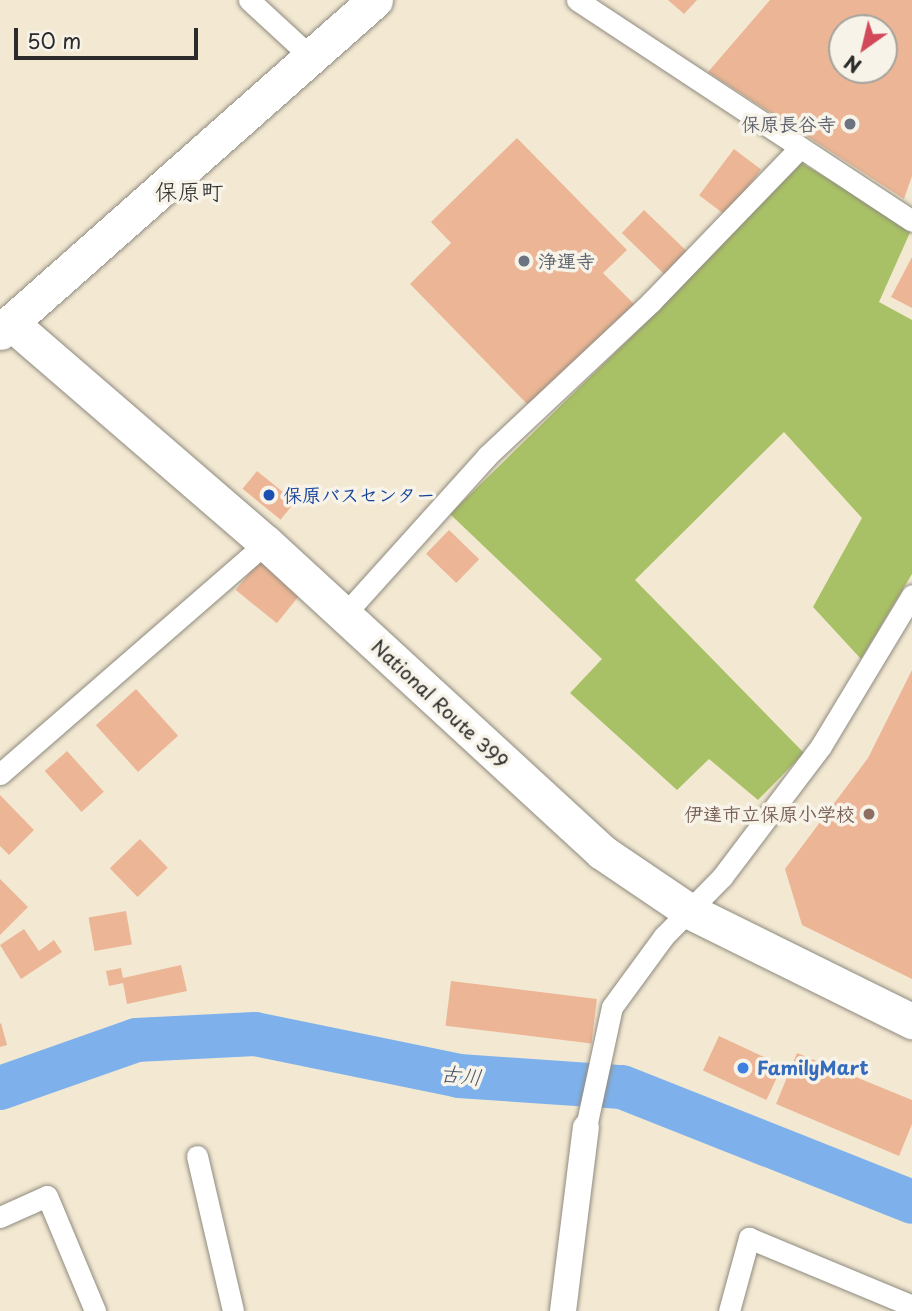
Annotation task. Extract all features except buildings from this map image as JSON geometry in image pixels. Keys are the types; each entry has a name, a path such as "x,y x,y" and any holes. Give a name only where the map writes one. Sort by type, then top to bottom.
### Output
{"highway":[{"path":"6,328 375,0"},
{"name":"National Route 399","path":"6,328 266,542 584,837 689,911 912,1021"}],"street":[{"path":"249,0 311,57"},
{"path":"577,0 797,151 912,219"},
{"path":"344,615 487,456 651,302 797,151"},
{"path":"0,774 266,542"},
{"path":"564,1311 595,1065 612,1007 689,911 722,877 821,746 912,595"},
{"path":"197,1156 233,1311"},
{"path":"0,1217 47,1196 95,1311"},
{"path":"729,1311 749,1238 912,1306"}],"green space":[{"path":"798,161 912,228 879,302 912,320 912,574 861,659 813,607 862,518 784,432 635,580 804,753 758,800 709,759 677,790 570,693 602,659 450,514 667,302"}],"waterway":[{"name":"古川","path":"0,1088 136,1040 255,1034 459,1076 622,1087 912,1202"}],"place":[{"name":"保原長谷寺","path":"850,124"},
{"name":"浄運寺","path":"524,261"},
{"name":"保原バスセンター","path":"269,495"},
{"name":"伊達市立保原小学校","path":"869,814"},
{"name":"FamilyMart","path":"743,1068"}],"district":[{"name":"保原町","path":"189,191"}]}
